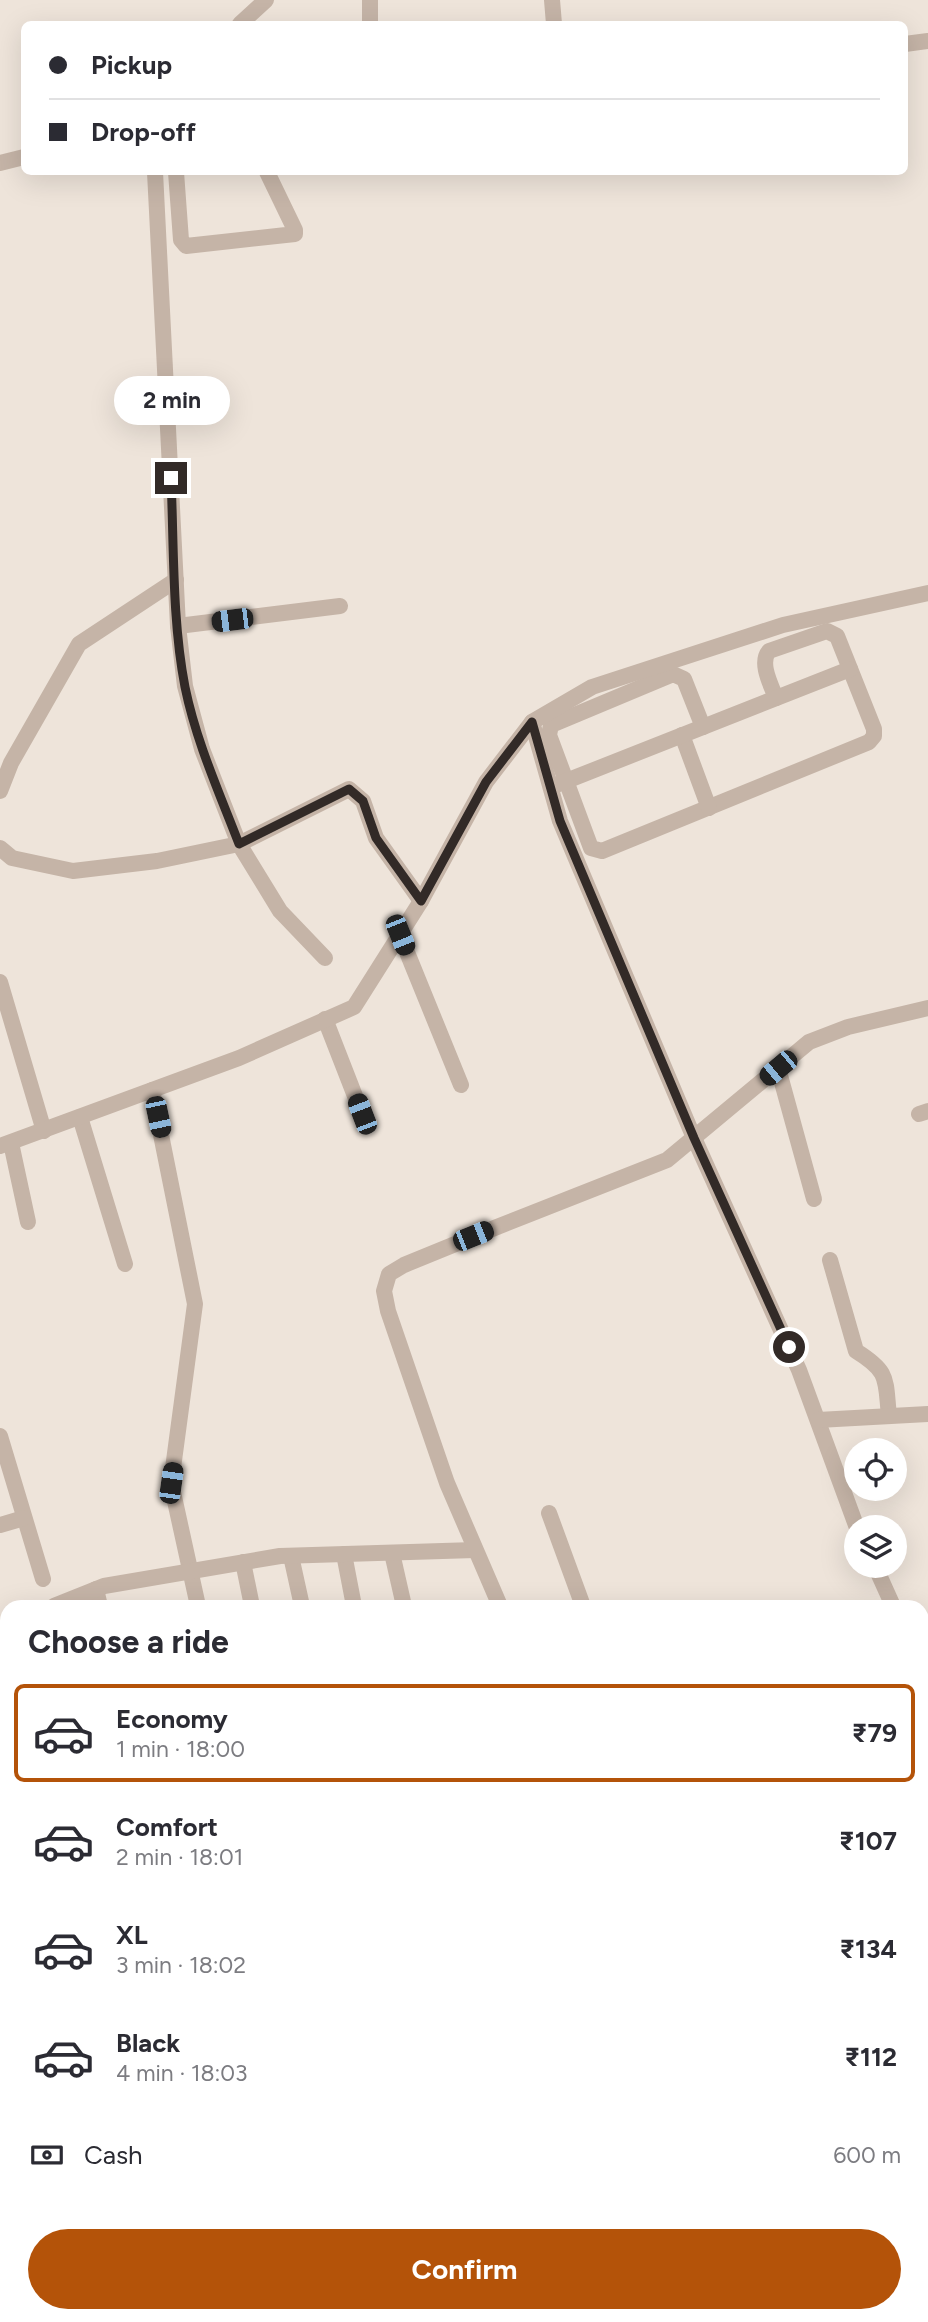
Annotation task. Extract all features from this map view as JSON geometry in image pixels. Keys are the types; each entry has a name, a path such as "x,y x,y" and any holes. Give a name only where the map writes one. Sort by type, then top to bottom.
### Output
{"street":[{"path":"243,21 267,0"},
{"path":"370,0 370,21"},
{"path":"552,0 554,21"},
{"path":"908,44 928,41"},
{"path":"0,163 21,158"},
{"path":"155,175 178,626 185,686 202,749 239,844 281,911 325,958"},
{"path":"176,175 181,240 186,246 295,234 268,175"},
{"path":"0,791 11,764 79,644 176,580"},
{"path":"28,1223 6,1144 239,1058 354,1007 421,901 486,782 532,722 592,687 771,629 928,593"},
{"path":"178,626 340,606"},
{"path":"532,722 558,784 591,848 602,851 869,742 874,736 874,729 837,636 827,631 769,651 765,655 764,663 776,698"},
{"path":"558,784 850,669"},
{"path":"703,727 684,679 673,674 551,725 549,735 558,784 560,821 694,1138 799,1370 852,1515"},
{"path":"682,735 709,808"},
{"path":"0,848 12,858 73,871 157,861 239,844 349,789 363,801 376,838 421,901"},
{"path":"400,935 461,1085"},
{"path":"0,982 44,1131"},
{"path":"497,1600 447,1483 388,1311 384,1290 389,1274 404,1265 496,1227 667,1160 809,1042 848,1027 928,1008"},
{"path":"325,1019 362,1114"},
{"path":"778,1068 814,1199"},
{"path":"152,1090 195,1304 171,1483 197,1600"},
{"path":"80,1117 125,1264"},
{"path":"830,1260 856,1351 878,1366 885,1377 888,1416"},
{"path":"818,1420 928,1414"},
{"path":"0,1436 43,1579"},
{"path":"549,1513 581,1600"},
{"path":"0,1525 24,1518"},
{"path":"69,1600 104,1586 291,1556 475,1550"},
{"path":"392,1553 403,1600"},
{"path":"344,1555 353,1600"},
{"path":"291,1556 301,1600"},
{"path":"243,1562 251,1600"},
{"path":"880,1578 890,1600"},
{"path":"96,1589 99,1600"}],"route":[{"path":"171,478 178,626 185,686 202,749 239,844 349,789 363,801 376,838 421,901 486,782 532,722 560,821 694,1138 789,1347"}]}
